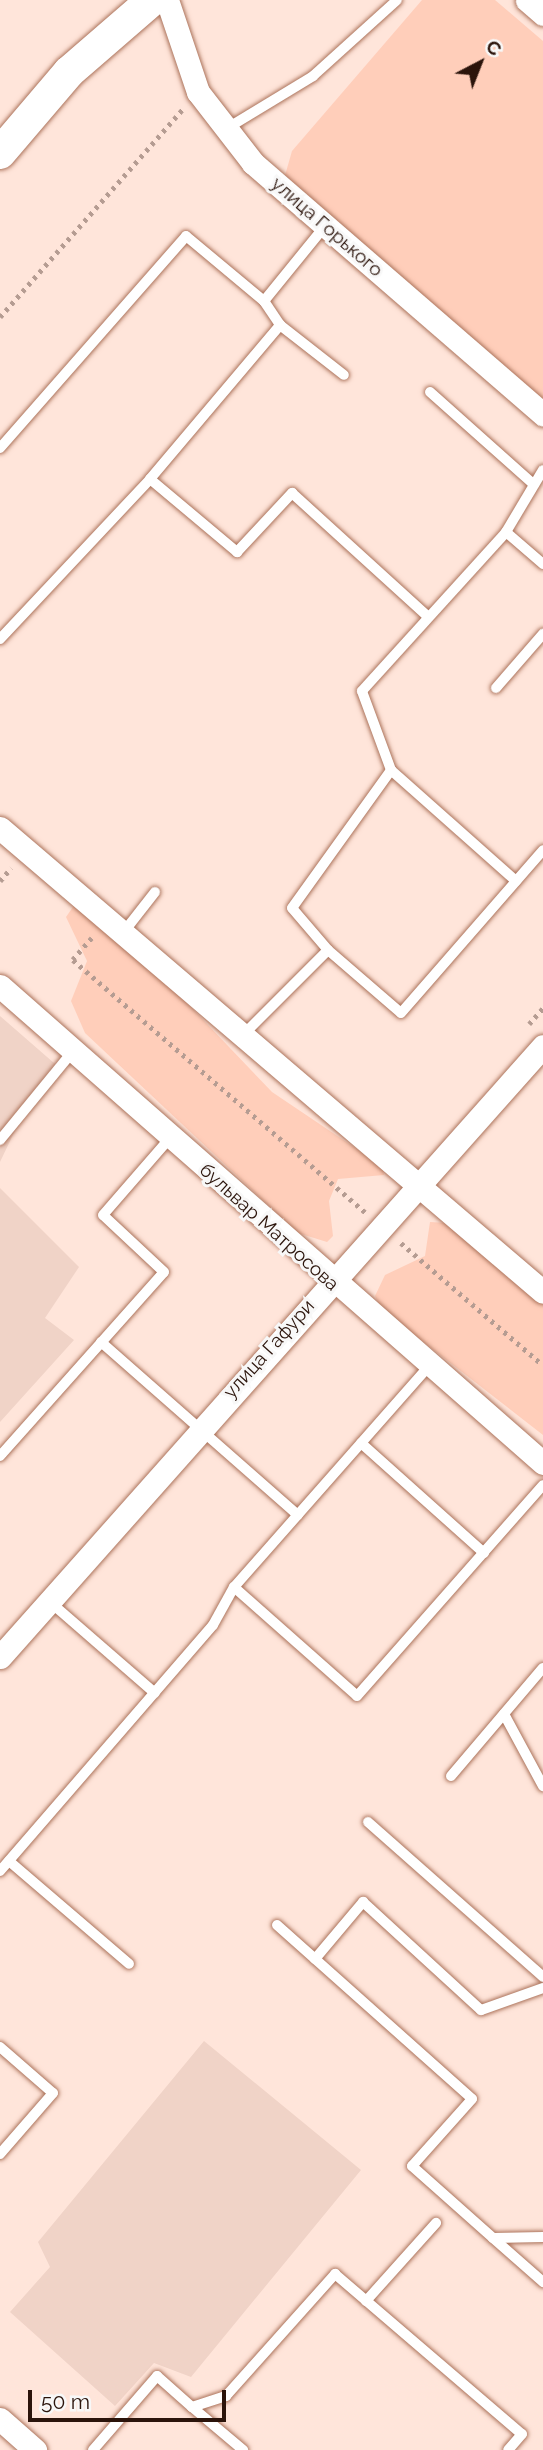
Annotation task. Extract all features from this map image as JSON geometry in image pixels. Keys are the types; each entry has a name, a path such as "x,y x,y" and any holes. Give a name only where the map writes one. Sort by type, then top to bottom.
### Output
{"street":[{"path":"0,153 69,72 152,0"},
{"name":"улица Горького","path":"167,0 198,92 253,163 543,414"},
{"path":"527,0 543,14"},
{"path":"0,828 543,1292"},
{"name":"бульвар Матросова","path":"0,986 330,1281 543,1463"},
{"name":"улица Гафури","path":"0,1657 198,1429 381,1225 421,1188 543,1046"},
{"path":"0,2419 35,2450"}],"lane":[{"path":"226,129 313,76 397,0"},
{"path":"264,301 325,226"},
{"path":"0,448 186,236 264,301 280,325 344,375"},
{"path":"0,639 150,479 280,325"},
{"path":"430,392 532,482"},
{"path":"516,881 391,770 362,691 426,615 506,532 532,482 543,470"},
{"path":"150,479 237,552 292,493 426,615"},
{"path":"506,532 543,564"},
{"path":"496,688 543,634"},
{"path":"391,770 292,908 328,950 401,1013 543,850"},
{"path":"123,933 155,892"},
{"path":"243,1035 328,950"},
{"path":"0,1140 73,1051"},
{"path":"0,1456 164,1272 103,1215 170,1138"},
{"path":"101,1342 298,1515"},
{"path":"0,1871 214,1625 234,1587 429,1366"},
{"path":"361,1443 484,1553"},
{"path":"234,1587 357,1696 543,1485"},
{"path":"49,1601 155,1693"},
{"path":"451,1776 543,1668"},
{"path":"504,1714 543,1786"},
{"path":"368,1822 543,1977"},
{"path":"9,1861 129,1964"},
{"path":"315,1959 363,1902 481,2010 543,1989"},
{"path":"277,1925 472,2099 412,2166 543,2282"},
{"path":"0,2047 53,2093 0,2154"},
{"path":"366,2301 436,2223"},
{"path":"493,2238 543,2237"},
{"path":"192,2407 226,2396 335,2274 522,2434 508,2450"},
{"path":"93,2450 157,2376 243,2450"}],"path":[{"path":"0,317 198,92"},
{"path":"0,881 11,868 21,877"},
{"path":"82,929 92,938 73,960 543,1366"}],"shaded area":[{"path":"422,0 495,0 543,41 543,401 284,179 292,151"},
{"path":"75,904 144,958 272,1092 382,1166 384,1175 338,1179 329,1201 333,1236 327,1242 298,1233 85,1033 71,1001 87,961 66,917"},
{"path":"0,1016 62,1070 22,1116 0,1162"},
{"path":"0,1188 79,1267 45,1318 74,1340 0,1422"},
{"path":"430,1222 446,1223 543,1300 543,1435 381,1309 375,1296 385,1275 425,1256"},
{"path":"204,2041 361,2170 191,2377 154,2363 115,2406 10,2312 50,2267 38,2242"}]}
